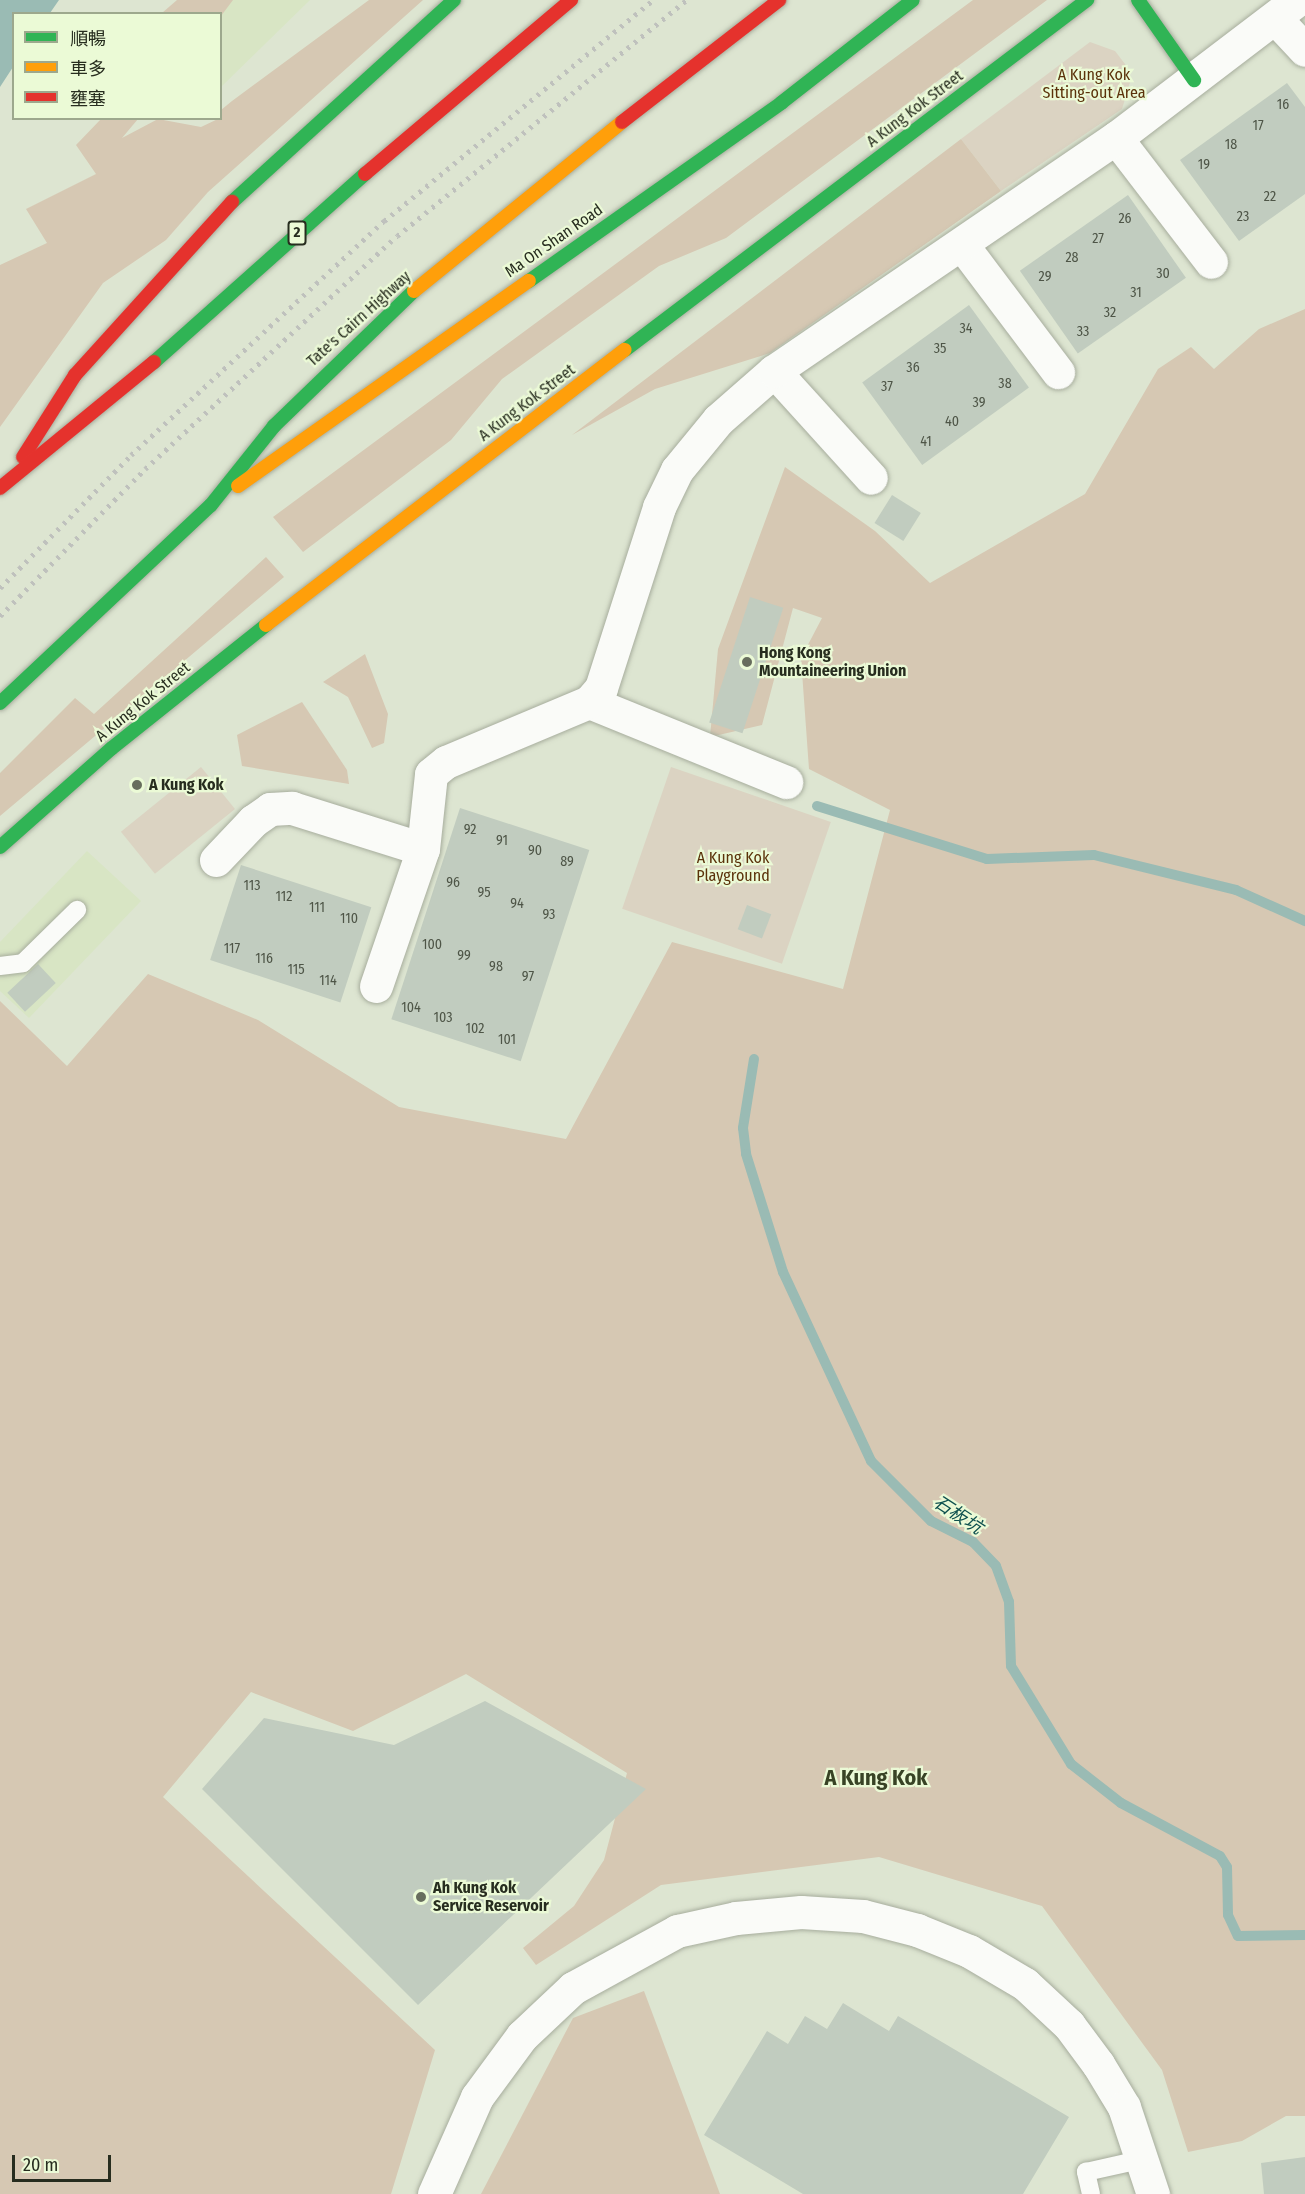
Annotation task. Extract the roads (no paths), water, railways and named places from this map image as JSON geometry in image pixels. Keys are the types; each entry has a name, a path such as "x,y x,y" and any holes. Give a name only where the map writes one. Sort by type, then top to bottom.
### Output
{"main road":[{"path":"12,474 75,375 178,259 298,137 454,0"},
{"name":"2","path":"0,488 12,474 106,405 462,88 571,0"},
{"name":"Tate's Cairn Highway","path":"0,703 211,505 333,361 510,210 675,78 779,0"},
{"name":"Ma On Shan Road","path":"211,505 781,103 913,0"},
{"name":"A Kung Kok Street","path":"0,847 144,722 348,560 1087,0"},
{"path":"1138,0 1194,80"}],"street":[{"path":"376,986 423,849 431,774 589,702 601,688 659,507 677,470 718,420 774,371 963,246 1116,138 1287,10 1305,50"},
{"path":"1116,138 1211,262"},
{"path":"963,246 1058,372"},
{"path":"774,371 871,478"},
{"path":"589,702 786,782"},
{"path":"216,860 253,821 270,809 292,808 423,849"},
{"path":"434,2194 477,2097 522,2036 573,1989 677,1931 736,1918 801,1912 863,1916 917,1930 969,1951 1025,1984 1069,2025 1098,2064 1124,2107 1144,2159 1153,2194"}],"lane":[{"path":"0,966 23,963 77,910"},
{"path":"1091,2194 1086,2172 1144,2159"}],"water":[{"path":"0,0 59,0 51,12 12,12 12,69 0,87"}],"waterway":[{"path":"817,806 987,859 1094,855 1236,890 1305,921"},
{"name":"石板坑","path":"754,1059 743,1128 746,1154 783,1272 871,1461 931,1521 973,1542 996,1566 1009,1602 1011,1666 1071,1764 1121,1803 1220,1856 1227,1867 1228,1915 1238,1936 1305,1935"}],"railway":[{"path":"0,588 131,455 384,221 653,0"},
{"path":"0,616 145,469 397,236 686,0"}],"place":[{"name":"Hong Kong Mountaineering Union","path":"747,662"},
{"name":"A Kung Kok","path":"137,785"},
{"name":"Ah Kung Kok Service Reservoir","path":"421,1897"}],"district":[{"name":"A Kung Kok","path":"876,1778"}],"park label":[{"name":"A Kung Kok Sitting-out Area","path":"1094,84"},
{"name":"A Kung Kok Playground","path":"733,867"}]}
